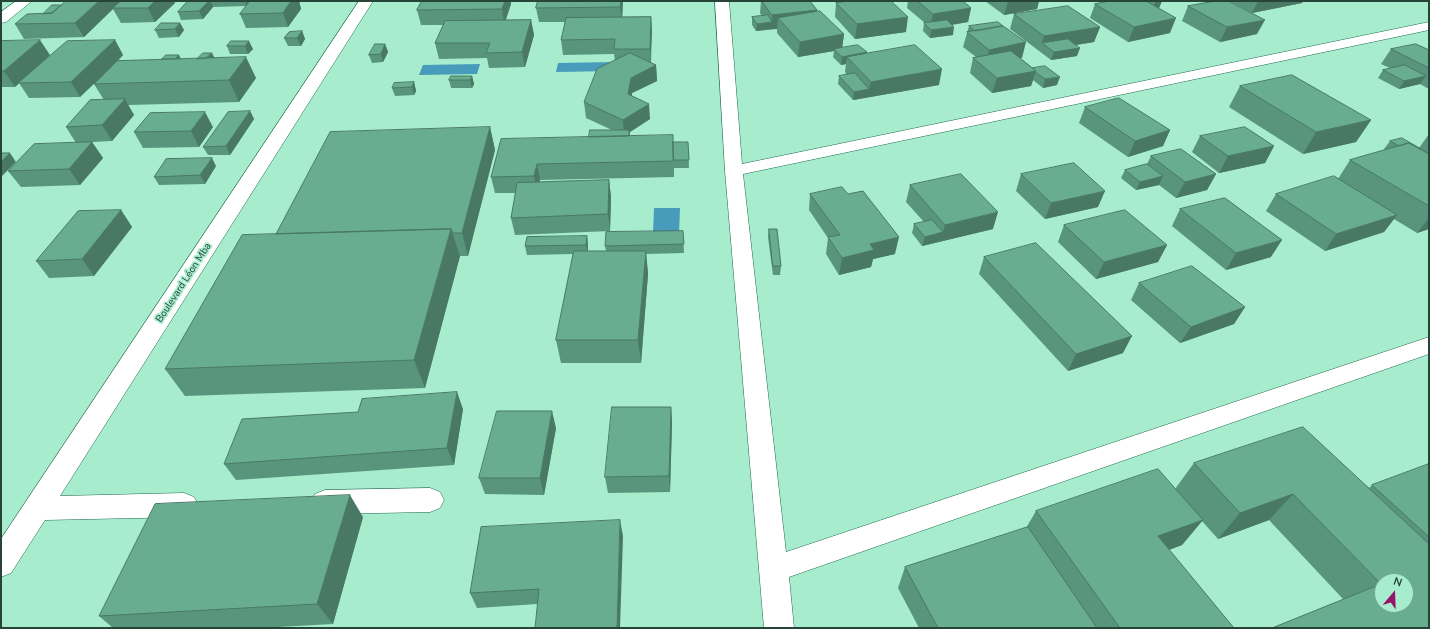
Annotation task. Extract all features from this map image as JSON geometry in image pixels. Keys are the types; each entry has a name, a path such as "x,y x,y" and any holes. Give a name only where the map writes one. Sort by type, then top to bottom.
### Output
{"street":[{"path":"1,19 25,1"},
{"name":"Boulevard Léon Mba","path":"1,564 39,508 366,1"},
{"path":"724,1 734,171 779,628"},
{"path":"734,171 1429,26"},
{"path":"774,569 1429,345"},
{"path":"302,503 430,500"},
{"path":"39,508 206,505"}],"water":[{"path":"615,62 614,71 556,72 558,63"},
{"path":"480,64 477,74 419,75 423,65"},
{"path":"654,208 680,208 679,234 653,234"}],"building":[{"path":"66,1 99,1 75,23 15,24 27,14 52,13"},
{"path":"121,1 155,1 148,8 113,8"},
{"path":"188,1 209,1 199,11 178,12"},
{"path":"250,1 291,1 283,13 240,14"},
{"path":"422,1 505,1 502,9 417,10"},
{"path":"538,1 621,1 620,7 536,8"},
{"path":"762,1 810,1 817,10 772,15"},
{"path":"849,1 891,1 908,17 857,24 836,3"},
{"path":"918,1 963,1 971,8 933,14"},
{"path":"1110,1 1146,1 1176,18 1134,27 1095,4"},
{"path":"1216,1 1228,1 1265,20 1227,27 1188,6"},
{"path":"52,5 61,5 52,13 43,14"},
{"path":"1068,6 1100,27 1044,36 1014,14"},
{"path":"820,11 844,34 800,42 778,18"},
{"path":"768,15 772,22 757,24 752,17"},
{"path":"651,17 650,49 614,49 615,39 561,40 566,18"},
{"path":"531,20 522,52 486,53 490,43 435,43 445,21"},
{"path":"947,20 954,27 931,30 924,23"},
{"path":"998,22 1003,26 975,31 969,26"},
{"path":"161,23 180,23 175,29 155,30"},
{"path":"1003,26 1026,42 989,50 967,32"},
{"path":"302,31 297,38 284,38 289,32"},
{"path":"1068,39 1080,48 1054,52 1042,43"},
{"path":"40,40 4,71 1,71 1,41"},
{"path":"115,40 71,82 18,83 67,41"},
{"path":"231,41 249,41 245,46 227,46"},
{"path":"375,44 385,44 381,54 369,55"},
{"path":"1416,44 1429,50 1429,68 1391,49"},
{"path":"858,45 867,52 842,57 834,49"},
{"path":"915,45 942,69 871,82 847,57"},
{"path":"1011,51 1036,71 997,78 973,58"},
{"path":"203,53 212,53 206,58 197,59"},
{"path":"630,53 656,65 631,78 628,94 649,104 623,120 584,102 597,69"},
{"path":"166,55 179,55 175,59 162,59"},
{"path":"246,57 229,80 94,84 117,61"},
{"path":"1405,65 1426,76 1404,81 1383,70"},
{"path":"1045,66 1060,77 1045,79 1035,72 1036,71 1033,68"},
{"path":"855,73 869,89 854,92 839,76"},
{"path":"1292,75 1371,120 1316,132 1240,86"},
{"path":"451,76 472,76 470,80 449,80"},
{"path":"414,82 412,87 392,88 394,83"},
{"path":"1119,98 1170,130 1135,141 1085,107"},
{"path":"125,99 102,125 66,127 90,100"},
{"path":"250,111 226,146 203,147 228,112"},
{"path":"205,112 191,131 134,132 150,113"},
{"path":"490,127 462,233 453,233 451,229 276,234 330,132"},
{"path":"1245,127 1274,146 1228,156 1200,136"},
{"path":"590,130 629,130 629,136 589,137"},
{"path":"673,135 673,161 537,164 534,176 491,177 501,139"},
{"path":"1402,138 1421,149 1409,143 1399,146 1390,141"},
{"path":"92,142 69,169 8,171 34,144"},
{"path":"673,142 688,142 689,160 674,160"},
{"path":"1409,143 1429,154 1429,206 1350,160"},
{"path":"1181,149 1216,174 1185,182 1151,156"},
{"path":"1,153 10,153 1,162"},
{"path":"212,158 200,175 154,177 166,159"},
{"path":"1074,163 1105,191 1051,203 1021,174"},
{"path":"1147,164 1163,176 1140,182 1125,170"},
{"path":"961,174 998,212 945,225 910,185"},
{"path":"1334,176 1397,215 1336,234 1276,194"},
{"path":"609,180 608,214 511,218 517,183"},
{"path":"842,187 848,194 863,191 899,237 870,244 874,250 842,258 828,237 840,235 810,194"},
{"path":"1225,198 1282,240 1236,253 1180,209"},
{"path":"121,210 82,259 36,261 78,211"},
{"path":"1125,210 1167,245 1104,262 1064,225"},
{"path":"932,220 943,232 925,237 914,224"},
{"path":"451,229 414,360 165,369 242,235"},
{"path":"769,229 777,229 781,266 773,266"},
{"path":"683,231 684,244 605,246 606,232"},
{"path":"587,236 586,245 525,246 527,237"},
{"path":"1036,243 1132,336 1076,354 984,257"},
{"path":"574,251 646,251 638,340 556,340"},
{"path":"1192,266 1245,307 1191,327 1139,283"},
{"path":"457,392 447,448 224,464 242,419 358,412 362,399"},
{"path":"612,407 671,407 669,476 605,477"},
{"path":"497,411 552,411 540,478 479,478"},
{"path":"1303,427 1429,544 1429,628 1272,628 1374,587 1374,613 1414,613 1414,573 1374,573 1374,577 1293,494 1240,513 1194,463"},
{"path":"1429,464 1429,537 1372,485"},
{"path":"1158,469 1203,520 1158,536 1234,628 1120,628 1036,511"},
{"path":"350,495 317,604 99,616 155,504"},
{"path":"620,520 617,628 535,628 539,589 470,593 481,527"},
{"path":"1028,527 1097,628 938,628 905,567"}]}
